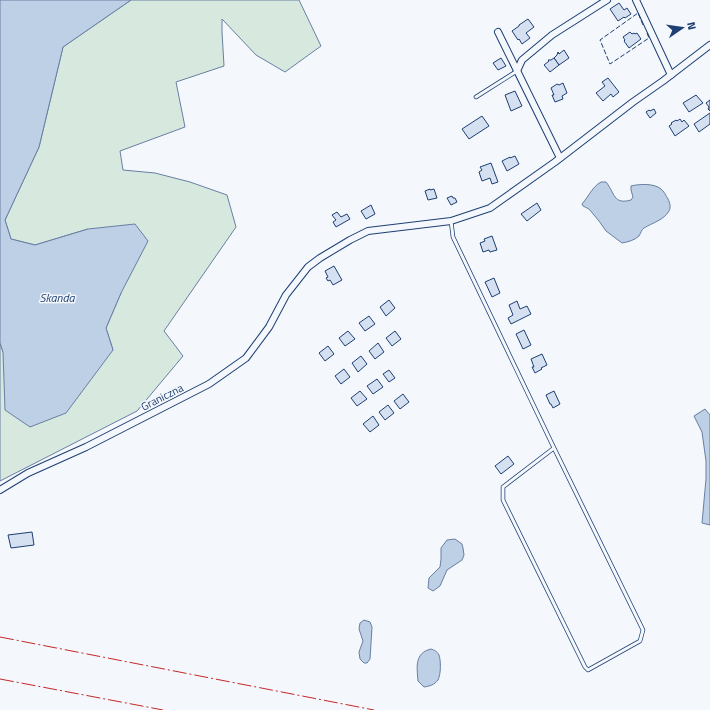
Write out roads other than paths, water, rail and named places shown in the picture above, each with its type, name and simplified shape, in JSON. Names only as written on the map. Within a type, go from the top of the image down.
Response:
[{"type":"street","points":[[517,71],[522,60],[552,35],[607,0]]},
{"type":"street","points":[[636,0],[672,75]]},
{"type":"street","points":[[498,32],[560,158]]},
{"type":"street","name":"Graniczna","points":[[0,490],[28,473],[98,441],[209,384],[246,358],[269,327],[286,295],[308,267],[320,258],[368,231],[451,221],[490,208],[560,158],[710,45]]},
{"type":"lane","points":[[476,97],[517,71]]},
{"type":"lane","points":[[451,221],[453,236],[643,630],[640,641],[588,670],[584,668],[503,500],[503,487],[554,448]]},
{"type":"water","name":"Skanda","points":[[0,0],[131,0],[63,47],[39,147],[5,220],[11,239],[35,245],[88,229],[135,224],[148,241],[121,293],[106,328],[113,350],[66,413],[30,427],[5,410],[3,352],[0,343]]},
{"type":"water","points":[[601,182],[606,182],[615,197],[621,201],[631,200],[633,197],[631,186],[646,184],[658,187],[663,191],[669,200],[669,211],[661,219],[643,229],[639,236],[631,241],[622,243],[606,231],[589,209],[582,204],[593,189]]},
{"type":"water","points":[[705,409],[710,415],[710,525],[702,523],[706,461],[702,432],[694,416]]},
{"type":"water","points":[[455,539],[462,544],[464,555],[462,560],[447,570],[440,586],[433,591],[428,588],[429,578],[440,567],[441,548],[447,540]]},
{"type":"water","points":[[364,620],[370,622],[372,627],[370,659],[367,663],[364,663],[360,659],[359,652],[363,641],[359,629],[360,623]]},
{"type":"water","points":[[431,649],[439,655],[440,674],[435,683],[424,687],[418,681],[417,666],[419,657]]}]
